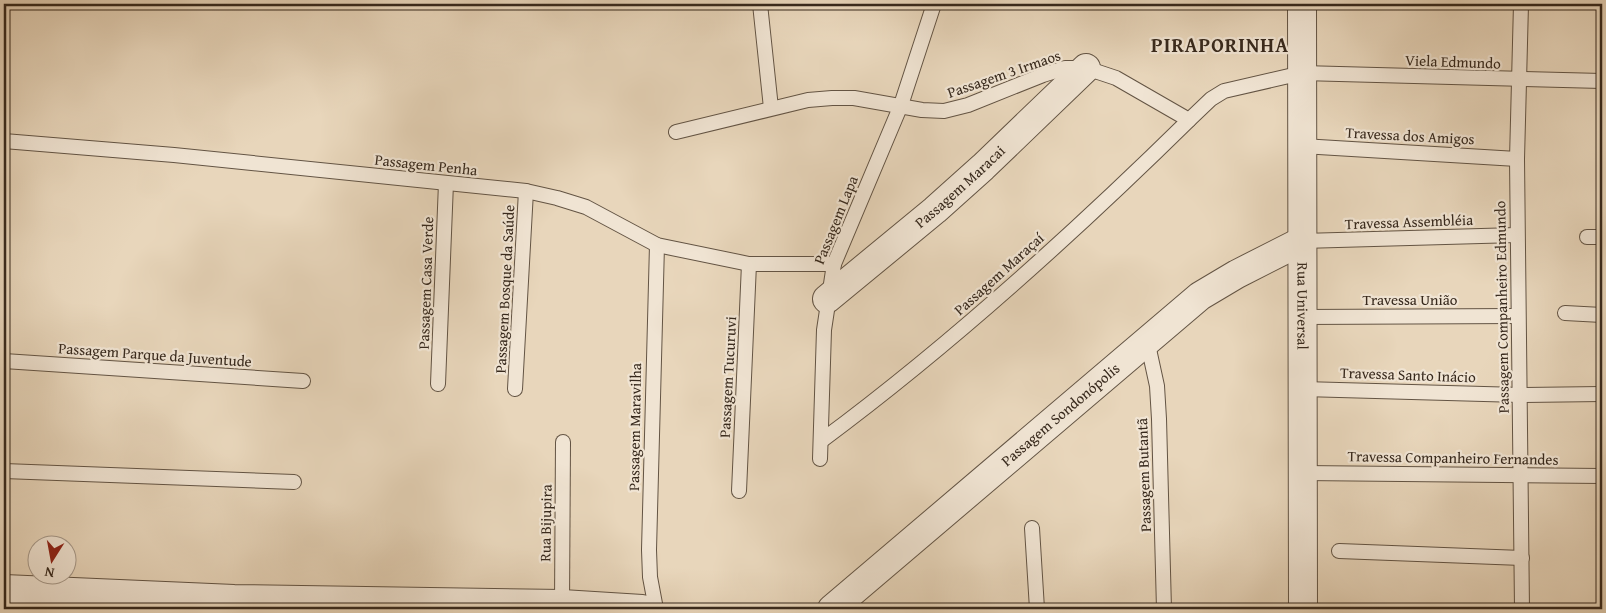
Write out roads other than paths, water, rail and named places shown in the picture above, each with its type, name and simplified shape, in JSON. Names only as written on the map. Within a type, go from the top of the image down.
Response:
[{"type":"street","name":"Rua Universal","points":[[1302,4],[1303,609]]},
{"type":"street","name":"Passagem Maracai","points":[[827,299],[983,167],[1086,68]]},
{"type":"street","name":"Passagem Sondonópolis","points":[[832,609],[1200,296],[1237,274],[1302,241]]},
{"type":"street","points":[[4,589],[234,599],[642,609]]},
{"type":"lane","points":[[760,4],[771,108]]},
{"type":"lane","name":"Passagem Lapa","points":[[820,459],[824,330],[827,299],[834,264],[901,105],[934,4]]},
{"type":"lane","name":"Passagem Companheiro Edmundo","points":[[1521,4],[1517,235],[1522,609]]},
{"type":"lane","name":"Passagem 3 Irmaos","points":[[676,132],[771,108],[832,98],[854,98],[922,110],[944,111],[968,106],[1043,75],[1065,68],[1086,68],[1116,78],[1189,120]]},
{"type":"lane","points":[[1189,120],[1211,99],[1224,91],[1302,73]]},
{"type":"lane","name":"Viela Edmundo","points":[[1302,73],[1602,81]]},
{"type":"lane","name":"Passagem Maraçaí","points":[[821,441],[881,396],[976,318],[1124,183],[1189,120]]},
{"type":"lane","name":"Passagem Penha","points":[[4,141],[183,156],[526,191],[586,207],[657,245],[749,264],[834,264]]},
{"type":"lane","name":"Travessa dos Amigos","points":[[1302,146],[1517,159]]},
{"type":"lane","name":"Passagem Casa Verde","points":[[438,384],[446,183]]},
{"type":"lane","name":"Passagem Bosque da Saúde","points":[[515,389],[526,191]]},
{"type":"lane","name":"Travessa Assembléia","points":[[1302,241],[1517,235]]},
{"type":"lane","points":[[1587,237],[1602,237]]},
{"type":"lane","name":"Passagem Maravilha","points":[[656,609],[650,578],[649,550],[657,245]]},
{"type":"lane","name":"Passagem Tucuruvi","points":[[738,491],[749,264]]},
{"type":"lane","points":[[1565,313],[1602,315]]},
{"type":"lane","name":"Travessa União","points":[[1302,317],[1518,316]]},
{"type":"lane","name":"Passagem Butantã","points":[[1147,340],[1157,386],[1160,419],[1164,609]]},
{"type":"lane","name":"Passagem Parque da Juventude","points":[[4,360],[303,382]]},
{"type":"lane","name":"Travessa Santo Inácio","points":[[1303,389],[1520,395],[1602,394]]},
{"type":"lane","name":"Rua Bijupira","points":[[563,442],[570,606]]},
{"type":"lane","points":[[4,471],[294,482]]},
{"type":"lane","name":"Travessa Companheiro Fernandes","points":[[1303,473],[1602,476]]},
{"type":"lane","points":[[1032,528],[1037,609]]},
{"type":"lane","points":[[1339,551],[1522,558]]},
{"type":"district","name":"PIRAPORINHA","points":[[1220,45]]}]
